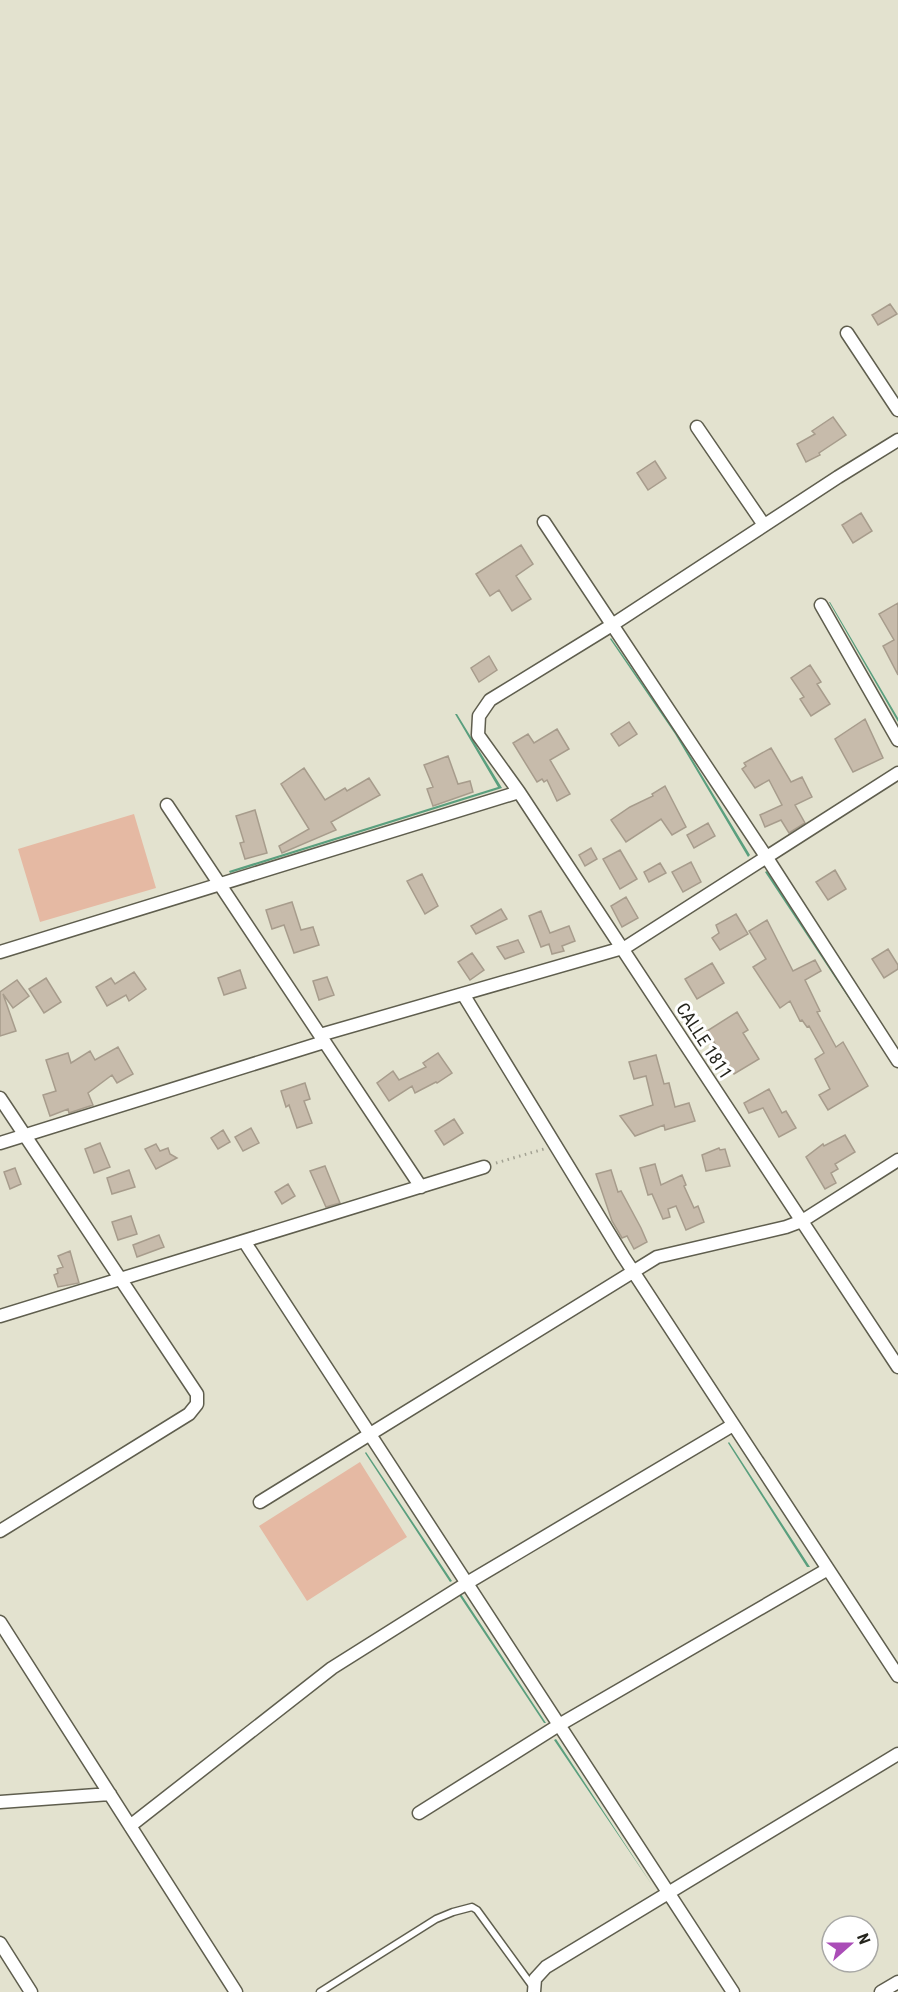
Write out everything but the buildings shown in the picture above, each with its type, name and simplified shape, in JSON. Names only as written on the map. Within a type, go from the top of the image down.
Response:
[{"type":"street","points":[[847,333],[898,410]]},
{"type":"street","points":[[697,427],[764,525]]},
{"type":"street","points":[[612,625],[898,440]]},
{"type":"street","points":[[544,522],[767,858],[898,1061]]},
{"type":"street","points":[[821,605],[898,740]]},
{"type":"street","name":"CALLE 1811","points":[[612,625],[489,700],[479,716],[478,735],[519,792],[898,1367]]},
{"type":"street","points":[[0,1143],[322,1038],[622,948],[898,773]]},
{"type":"street","points":[[0,952],[519,792]]},
{"type":"street","points":[[167,805],[421,1187]]},
{"type":"street","points":[[463,994],[633,1272],[898,1676]]},
{"type":"street","points":[[0,1098],[197,1394],[197,1404],[189,1414],[0,1531]]},
{"type":"street","points":[[260,1502],[657,1257],[786,1227],[802,1221],[898,1160]]},
{"type":"street","points":[[0,1316],[484,1167]]},
{"type":"street","points":[[244,1241],[733,1992]]},
{"type":"street","points":[[130,1826],[332,1668],[467,1583],[734,1425]]},
{"type":"street","points":[[418,1813],[559,1725],[828,1569]]},
{"type":"street","points":[[0,1622],[236,1992]]},
{"type":"street","points":[[534,1990],[535,1979],[546,1967],[898,1754]]},
{"type":"street","points":[[0,1802],[110,1794]]},
{"type":"street","points":[[0,1943],[31,1992]]},
{"type":"street","points":[[881,1992],[898,1982]]},
{"type":"lane","points":[[320,1992],[436,1920],[453,1912],[472,1908],[477,1910],[534,1990]]},
{"type":"path","points":[[484,1167],[555,1146]]},
{"type":"shaded area","points":[[829,602],[898,718],[898,722]]},
{"type":"shaded area","points":[[611,638],[677,734],[750,855],[748,857],[675,734]]},
{"type":"shaded area","points":[[455,714],[502,788],[230,873],[229,871],[498,787]]},
{"type":"shaded area","points":[[134,814],[156,888],[40,922],[18,849]]},
{"type":"shaded area","points":[[767,871],[887,1056],[765,872]]},
{"type":"shaded area","points":[[729,1442],[810,1567],[807,1567]]},
{"type":"shaded area","points":[[366,1452],[452,1581],[450,1582]]},
{"type":"shaded area","points":[[360,1462],[407,1537],[307,1601],[259,1526]]},
{"type":"shaded area","points":[[461,1594],[546,1723],[459,1595]]},
{"type":"shaded area","points":[[556,1739],[652,1885],[554,1740]]}]
